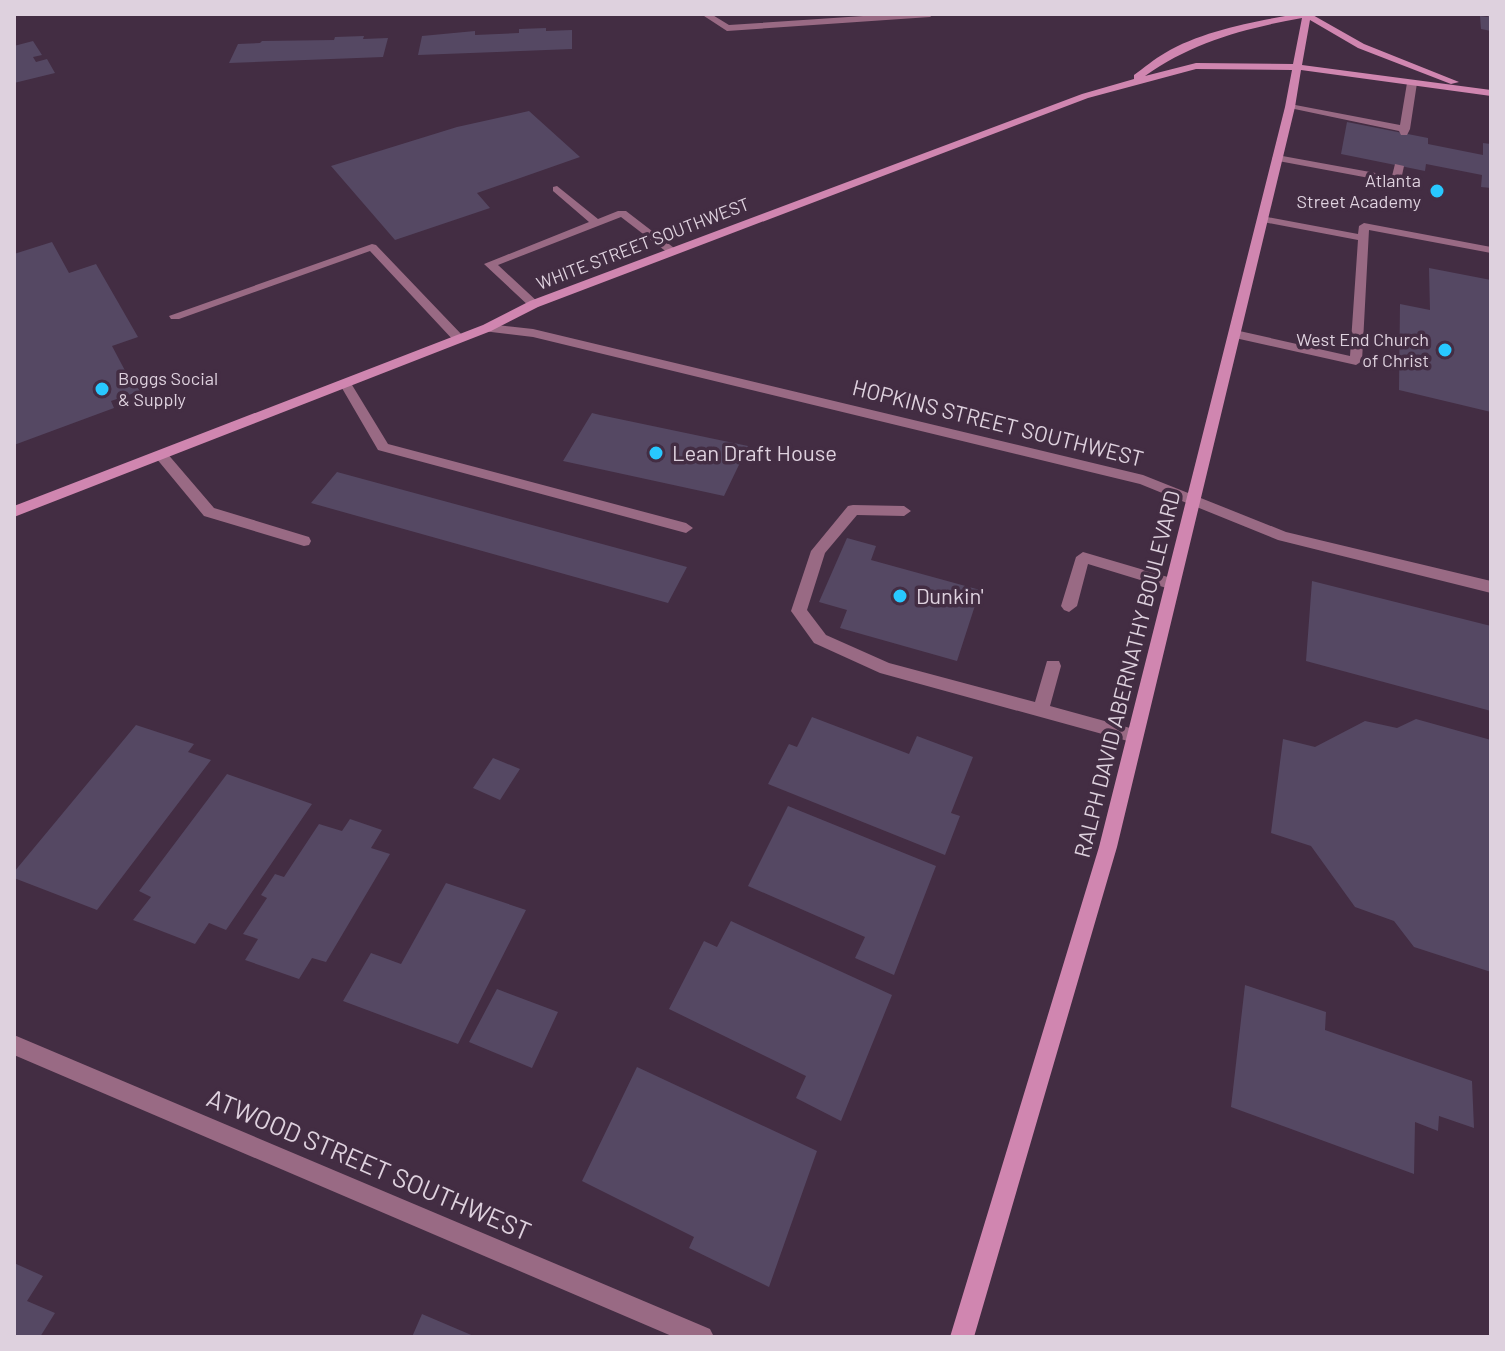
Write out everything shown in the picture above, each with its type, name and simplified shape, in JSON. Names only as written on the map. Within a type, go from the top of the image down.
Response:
[{"type":"main road","name":"RALPH DAVID ABERNATHY BOULEVARD","points":[[962,1337],[1108,847],[1300,67],[1307,14]]},
{"type":"main road","points":[[1125,84],[1169,54],[1197,42],[1264,22],[1307,14],[1361,46],[1487,93]]},
{"type":"main road","name":"WHITE STREET SOUTHWEST","points":[[14,512],[487,328],[534,304],[1085,96],[1125,84],[1196,66],[1300,67],[1487,93]]},
{"type":"street","points":[[705,14],[727,28],[930,14]]},
{"type":"street","points":[[1290,107],[1404,131],[1412,83]]},
{"type":"street","points":[[1277,158],[1396,180],[1399,166]]},
{"type":"street","points":[[557,189],[596,223]]},
{"type":"street","points":[[534,304],[490,264],[622,213],[672,251]]},
{"type":"street","points":[[1262,219],[1363,238]]},
{"type":"street","points":[[1235,334],[1356,361],[1364,226],[1491,250]]},
{"type":"street","points":[[175,316],[372,247],[459,339]]},
{"type":"street","name":"HOPKINS STREET SOUTHWEST","points":[[487,328],[533,333],[1143,480],[1283,536],[1491,587]]},
{"type":"street","points":[[345,383],[383,447],[686,528]]},
{"type":"street","points":[[161,455],[209,512],[304,541]]},
{"type":"street","points":[[904,511],[853,510],[818,551],[799,611],[820,639],[886,668],[1135,736]]},
{"type":"street","points":[[1069,606],[1083,557],[1173,584]]},
{"type":"street","points":[[1041,710],[1053,666]]},
{"type":"street","name":"ATWOOD STREET SOUTHWEST","points":[[14,1045],[702,1337]]},
{"type":"building","points":[[1487,14],[1491,14],[1491,31],[1481,29],[1480,16],[1488,17]]},
{"type":"building","points":[[546,28],[546,31],[572,30],[572,49],[418,55],[422,36],[475,31],[475,35],[519,33],[519,29]]},
{"type":"building","points":[[364,36],[363,39],[388,38],[383,57],[229,63],[238,44]]},
{"type":"building","points":[[33,41],[42,55],[33,57],[36,62],[47,59],[55,73],[14,83],[14,46]]},
{"type":"building","points":[[529,111],[580,157],[477,193],[490,208],[395,240],[331,166],[457,127]]},
{"type":"building","points":[[1347,122],[1428,138],[1428,144],[1483,155],[1483,143],[1491,144],[1491,188],[1481,187],[1482,175],[1426,164],[1425,171],[1341,154]]},
{"type":"building","points":[[52,242],[69,273],[96,264],[138,337],[112,346],[130,380],[141,376],[146,383],[137,387],[140,391],[111,401],[114,408],[14,445],[14,254]]},
{"type":"building","name":"West End Church of Christ","points":[[1429,268],[1491,280],[1491,412],[1399,390],[1400,304],[1430,310]]},
{"type":"building","name":"Lean Draft House","points":[[592,413],[748,446],[724,496],[563,461]]},
{"type":"building","points":[[337,472],[687,567],[668,603],[311,503]]},
{"type":"building","name":"Dunkin'","points":[[847,538],[876,546],[871,560],[980,590],[957,661],[840,628],[847,610],[819,602]]},
{"type":"building","points":[[1312,581],[1491,626],[1491,711],[1306,661]]},
{"type":"building","points":[[812,717],[909,754],[917,736],[973,757],[951,813],[960,816],[945,855],[768,784],[789,744],[797,747]]},
{"type":"building","points":[[1416,719],[1491,740],[1491,972],[1414,947],[1394,921],[1355,907],[1311,846],[1271,833],[1283,739],[1315,747],[1365,721],[1397,728]]},
{"type":"building","points":[[136,725],[194,744],[188,752],[211,760],[97,910],[14,878],[14,872]]},
{"type":"building","points":[[493,758],[520,769],[500,800],[473,788]]},
{"type":"building","points":[[227,774],[312,804],[226,930],[209,923],[195,944],[133,920],[151,897],[139,891]]},
{"type":"building","points":[[788,806],[936,866],[894,975],[855,958],[865,937],[748,886]]},
{"type":"building","points":[[350,819],[382,830],[371,848],[390,854],[326,962],[312,958],[299,979],[245,960],[258,939],[243,934],[267,898],[261,895],[275,874],[284,877],[319,824],[342,831]]},
{"type":"building","points":[[446,883],[526,910],[458,1044],[343,1001],[371,953],[401,964]]},
{"type":"building","points":[[731,921],[892,995],[841,1121],[796,1098],[806,1076],[669,1009],[704,941],[717,947]]},
{"type":"building","points":[[1245,985],[1326,1012],[1325,1030],[1472,1081],[1474,1128],[1439,1116],[1438,1131],[1415,1122],[1414,1174],[1231,1107]]},
{"type":"building","points":[[497,989],[558,1012],[532,1068],[469,1042]]},
{"type":"building","points":[[637,1067],[817,1151],[769,1287],[689,1248],[694,1237],[582,1181]]},
{"type":"building","points":[[14,1263],[43,1276],[27,1301],[55,1313],[40,1337],[14,1337]]},
{"type":"building","points":[[422,1314],[476,1337],[412,1337]]},
{"type":"place","name":"Atlanta Street Academy","points":[[1437,191]]},
{"type":"place","name":"West End Church of Christ","points":[[1445,350]]},
{"type":"place","name":"Boggs Social & Supply","points":[[102,389]]},
{"type":"place","name":"Lean Draft House","points":[[656,453]]},
{"type":"place","name":"Dunkin'","points":[[900,596]]}]
